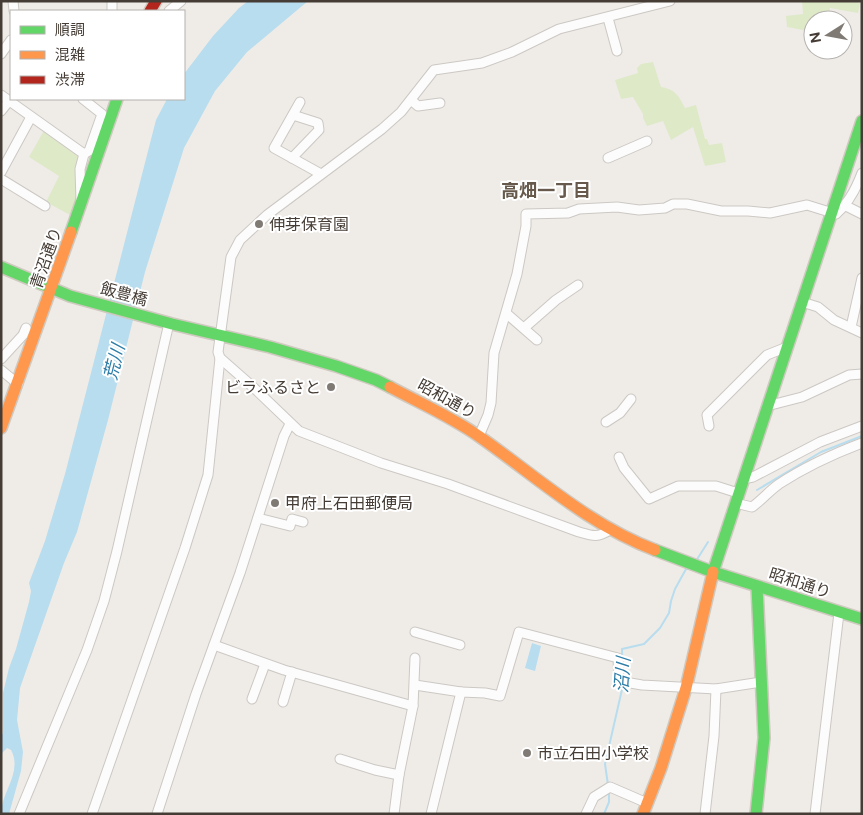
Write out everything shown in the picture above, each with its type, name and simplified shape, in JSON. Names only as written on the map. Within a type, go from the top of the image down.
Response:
[{"type":"street","points":[[170,10],[181,1]]},
{"type":"street","points":[[92,814],[185,548],[208,475],[220,358],[218,352],[222,336],[231,257],[240,240],[267,215],[382,129],[411,100],[434,70],[482,63],[512,52],[559,30],[670,1]]},
{"type":"street","points":[[608,18],[617,51]]},
{"type":"street","points":[[1,54],[10,41]]},
{"type":"street","points":[[1,111],[5,98],[84,154]]},
{"type":"street","points":[[82,204],[80,169],[84,154],[90,151],[102,114],[84,100]]},
{"type":"street","name":"青沼通り","points":[[1,428],[82,204],[117,100]]},
{"type":"street","points":[[411,100],[418,106],[440,103]]},
{"type":"street","points":[[300,102],[274,148],[321,174]]},
{"type":"street","points":[[292,158],[319,130],[318,123],[293,115]]},
{"type":"street","points":[[1,172],[31,117]]},
{"type":"street","points":[[586,814],[594,797],[610,787],[645,809],[664,759],[686,688],[712,572],[862,122]]},
{"type":"street","points":[[608,158],[646,141]]},
{"type":"street","points":[[479,436],[491,403],[494,353],[517,274],[526,226],[526,214],[568,213],[579,209],[618,208],[639,210],[665,208],[673,204],[687,204],[721,211],[770,213],[807,205],[836,214],[846,206],[862,173]]},
{"type":"street","points":[[1,179],[45,206]]},
{"type":"street","points":[[846,206],[862,214]]},
{"type":"street","points":[[1,267],[52,288]]},
{"type":"street","points":[[851,327],[862,278]]},
{"type":"street","points":[[524,328],[578,284]]},
{"type":"street","name":"飯豊橋","points":[[52,288],[70,296],[169,323]]},
{"type":"street","points":[[802,302],[818,307],[834,320],[862,333]]},
{"type":"street","points":[[506,314],[537,340]]},
{"type":"street","points":[[19,814],[87,650],[104,601],[169,323]]},
{"type":"street","name":"昭和通り","points":[[169,323],[270,347],[376,380],[449,417],[479,436],[580,511],[610,530],[682,562],[862,619]]},
{"type":"street","points":[[1,359],[23,336],[26,328]]},
{"type":"street","points":[[709,426],[708,415],[734,387],[767,355],[787,347]]},
{"type":"street","points":[[220,358],[299,431],[579,532],[594,536],[601,535],[610,530]]},
{"type":"street","points":[[1,370],[18,384]]},
{"type":"street","points":[[767,406],[802,397],[849,374],[862,374]]},
{"type":"street","points":[[606,422],[620,413],[631,399]]},
{"type":"street","points":[[157,814],[196,694],[258,518],[284,436],[290,424]]},
{"type":"street","points":[[743,479],[753,476],[820,442],[862,426]]},
{"type":"street","points":[[619,457],[624,468],[649,499],[678,486],[716,486],[752,507],[779,484],[836,454],[862,443]]},
{"type":"street","points":[[258,518],[290,526],[292,519],[304,522]]},
{"type":"street","points":[[756,814],[764,738],[757,587]]},
{"type":"street","points":[[815,814],[839,613]]},
{"type":"street","points":[[415,632],[460,645]]},
{"type":"street","points":[[415,685],[500,696],[519,632],[618,658],[619,681],[642,685],[716,689],[761,682]]},
{"type":"street","points":[[214,646],[265,664],[413,706]]},
{"type":"street","points":[[394,814],[399,775],[413,706],[415,658]]},
{"type":"street","points":[[252,699],[265,664]]},
{"type":"street","points":[[283,702],[292,672]]},
{"type":"street","points":[[705,814],[714,736],[716,689]]},
{"type":"street","points":[[431,814],[461,692]]},
{"type":"street","points":[[340,759],[399,775]]},
{"type":"green space","points":[[802,1],[854,1],[860,3],[858,13],[853,12],[853,10],[830,8],[830,10],[803,10],[803,14]]},
{"type":"green space","points":[[803,14],[803,30],[787,27],[786,16]]},
{"type":"green space","points":[[653,62],[661,87],[670,89],[676,94],[685,108],[696,105],[705,139],[707,139],[709,145],[722,143],[726,162],[705,166],[693,127],[671,140],[663,121],[647,126],[643,114],[633,97],[621,99],[615,80],[638,73],[637,68],[641,64]]},
{"type":"green space","points":[[46,127],[84,154],[79,198],[72,216],[46,202],[59,176],[29,157]]},
{"type":"water","name":"荒川","points":[[248,1],[308,1],[247,52],[215,91],[184,148],[145,272],[108,420],[77,532],[64,563],[20,688],[17,720],[23,752],[21,771],[9,814],[1,814],[14,766],[11,750],[7,748],[1,754],[3,693],[29,602],[31,591],[29,583],[45,541],[65,474],[156,120],[166,100],[185,100],[185,73],[213,36]]},
{"type":"water","points":[[532,643],[541,646],[535,671],[525,668]]},
{"type":"waterway","name":"沼川","points":[[757,490],[821,452],[862,436]]},
{"type":"waterway","name":"沼川","points":[[696,561],[708,542]]},
{"type":"waterway","name":"沼川","points":[[623,678],[622,649],[644,644],[660,628],[669,613],[675,589],[686,569],[690,568]]},
{"type":"waterway","name":"沼川","points":[[608,785],[605,764],[623,685]]},
{"type":"waterway","name":"沼川","points":[[604,814],[609,802],[609,793]]},
{"type":"traffic: fast","points":[[71,232],[117,100]]},
{"type":"traffic: fast","points":[[713,572],[862,121]]},
{"type":"traffic: fast","points":[[1,267],[70,296],[172,324],[270,347],[336,366],[390,387]]},
{"type":"traffic: fast","points":[[655,550],[713,572],[862,619]]},
{"type":"traffic: fast","points":[[756,814],[764,738],[757,587]]},
{"type":"traffic: slow","points":[[1,428],[71,232]]},
{"type":"traffic: slow","points":[[390,387],[469,430],[586,514],[631,540],[655,550]]},
{"type":"traffic: slow","points":[[643,814],[661,768],[686,688],[713,572]]},
{"type":"traffic: jam","points":[[151,10],[156,1]]},
{"type":"place","name":"伸芽保育園","points":[[259,224]]},
{"type":"place","name":"ビラふるさと","points":[[331,387]]},
{"type":"place","name":"甲府上石田郵便局","points":[[275,503]]},
{"type":"place","name":"市立石田小学校","points":[[527,753]]},
{"type":"district","name":"高畑一丁目","points":[[546,190]]}]
